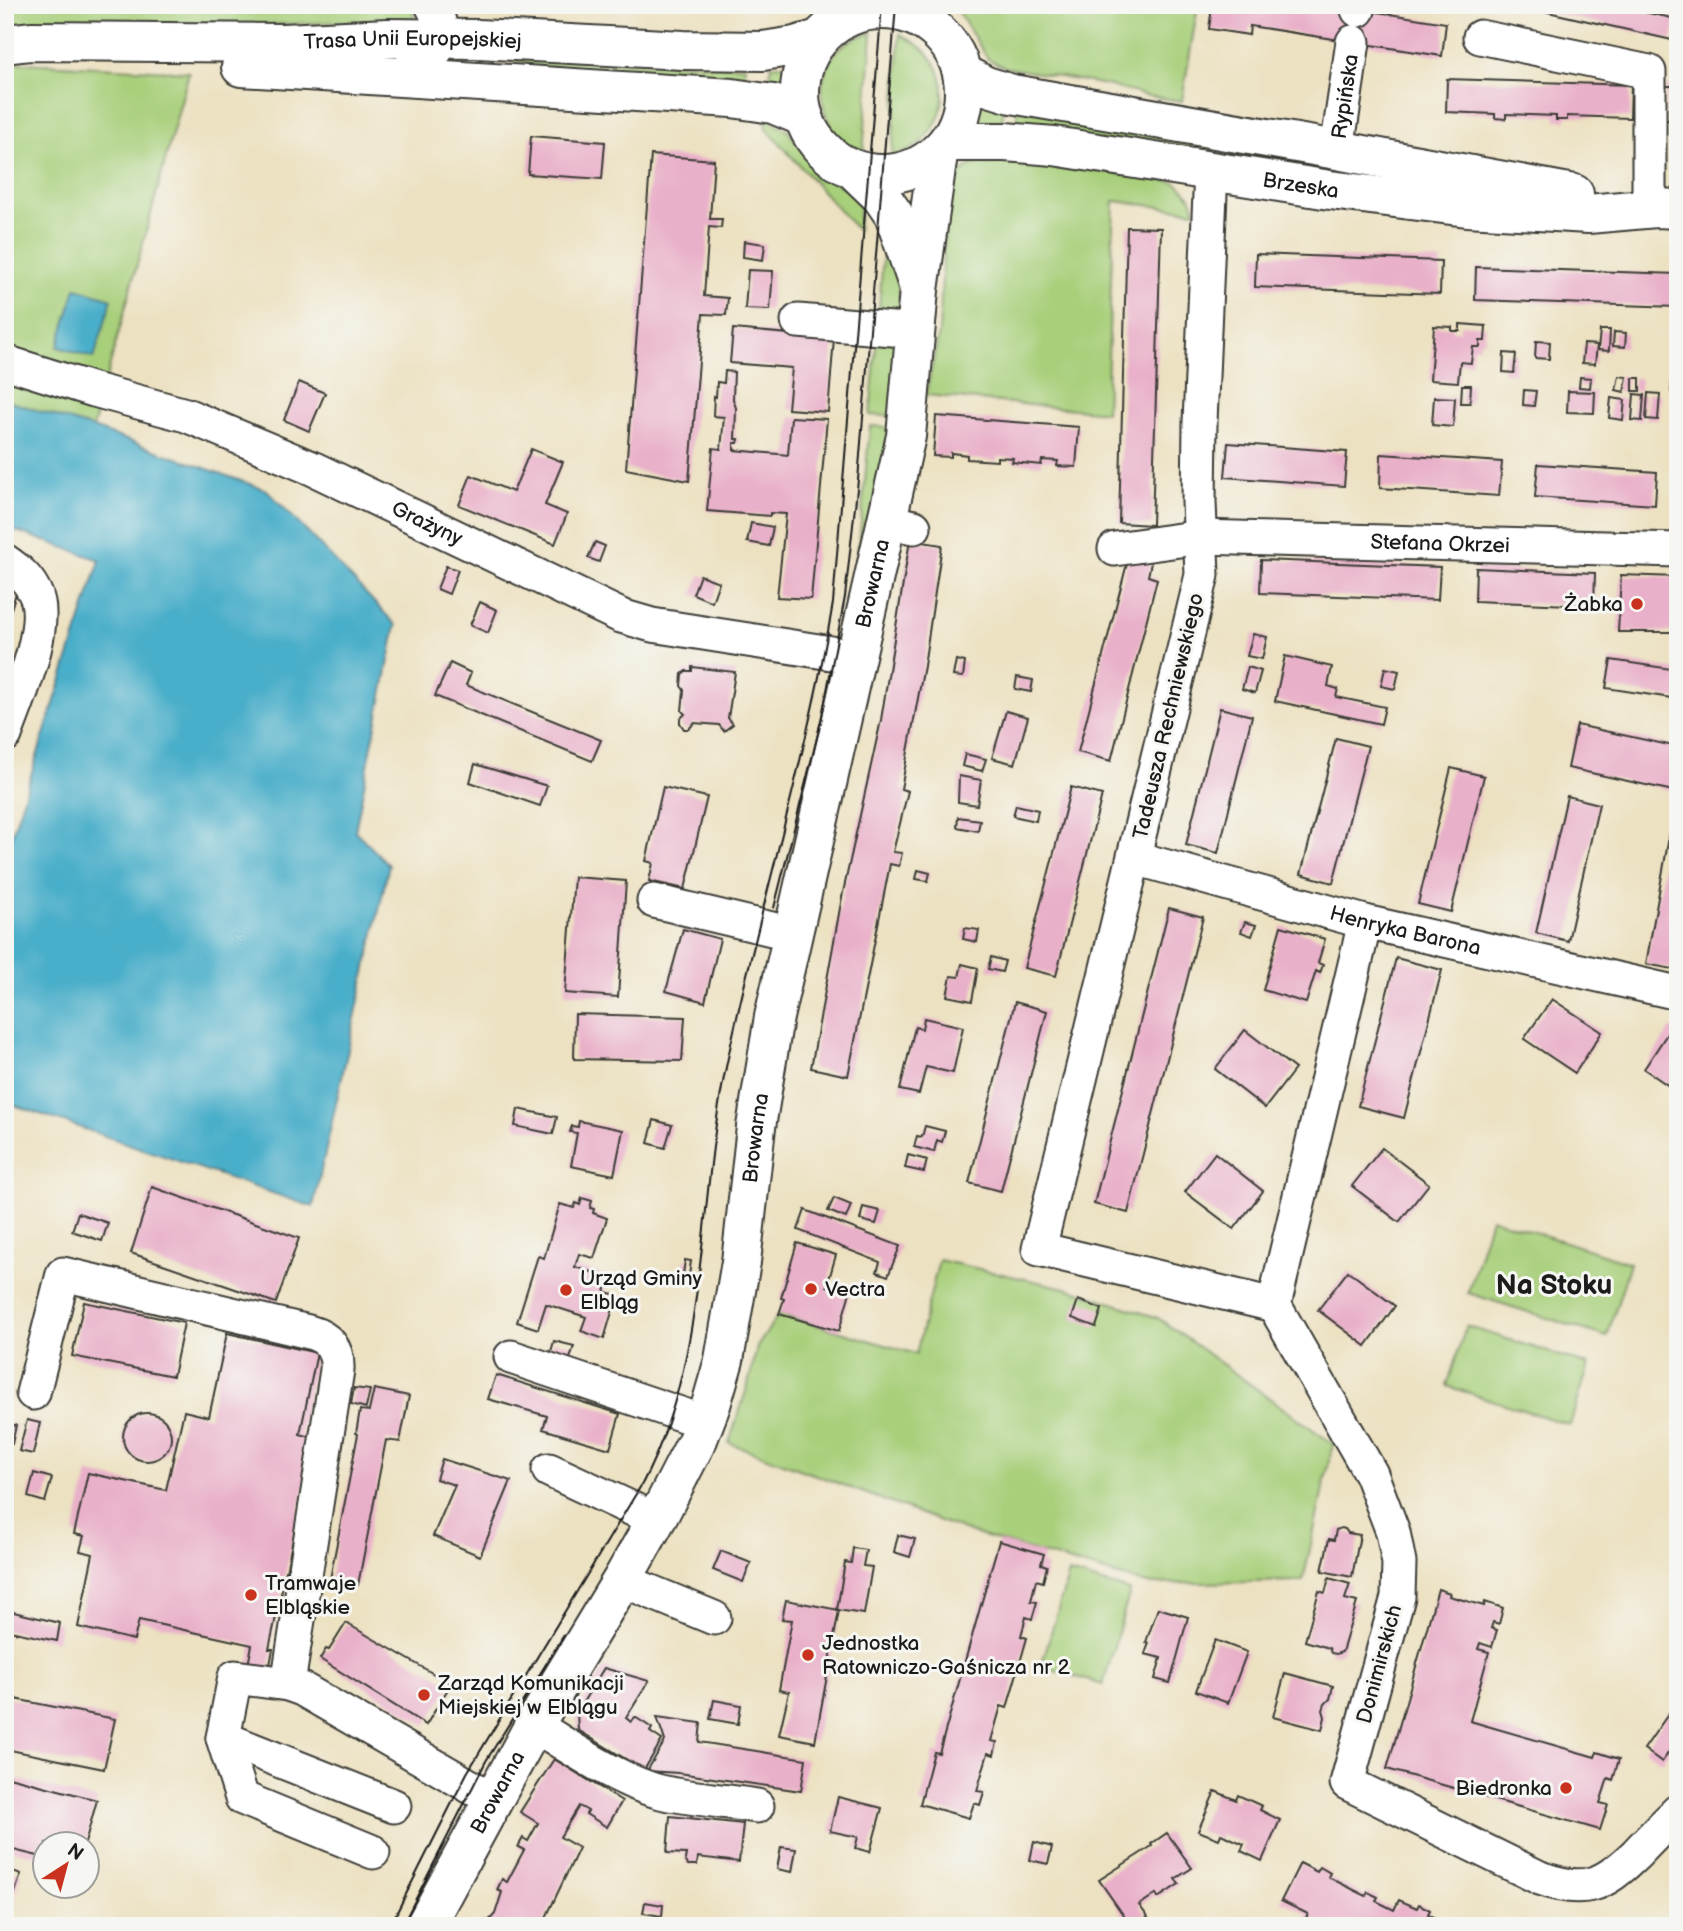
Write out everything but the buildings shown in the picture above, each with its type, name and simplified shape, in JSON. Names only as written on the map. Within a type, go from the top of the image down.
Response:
[{"type":"main road","points":[[872,11],[927,16],[948,44],[963,74],[963,106],[944,148],[918,164],[883,172],[854,170],[839,162],[820,146],[804,117],[801,83],[805,66],[837,21],[872,11]]},
{"type":"main road","name":"Trasa Unii Europejskiej","points":[[5,44],[82,41],[283,43],[388,38],[436,22],[521,40],[683,50],[763,51],[794,46],[837,21]]},
{"type":"main road","name":"Trasa Unii Europejskiej","points":[[5,53],[400,75],[732,98],[773,104],[804,117]]},
{"type":"main road","name":"Brzeska","points":[[963,74],[986,86],[1012,94],[1667,208]]},
{"type":"main road","name":"Brzeska","points":[[944,148],[1005,142],[1054,146],[1467,207],[1588,214],[1667,208]]},
{"type":"main road","name":"Browarna","points":[[425,1926],[492,1799],[622,1580],[684,1468],[704,1422],[724,1360],[741,1262],[764,1074],[774,1017],[857,657],[901,524],[919,290],[944,148]]},
{"type":"main road","name":"Browarna","points":[[854,170],[881,196],[894,215],[919,290]]},
{"type":"street","points":[[400,75],[434,55],[439,49],[436,22]]},
{"type":"street","points":[[1480,37],[1649,72],[1649,190],[1667,208]]},
{"type":"street","name":"Rypińska","points":[[1338,150],[1353,42]]},
{"type":"street","name":"Tadeusza Rechniewskiego","points":[[1211,171],[1200,422],[1202,575],[1039,1249],[1274,1305]]},
{"type":"street","points":[[799,321],[916,331]]},
{"type":"street","name":"Grażyny","points":[[5,362],[186,415],[314,468],[621,616],[652,625],[857,657]]},
{"type":"street","name":"Stefana Okrzei","points":[[1115,549],[1201,537],[1678,550]]},
{"type":"street","points":[[5,561],[22,573],[36,595],[40,621],[36,644],[5,736]]},
{"type":"street","name":"Henryka Barona","points":[[1135,858],[1365,922],[1678,993]]},
{"type":"street","points":[[654,901],[793,934]]},
{"type":"street","points":[[1274,1305],[1365,922]]},
{"type":"street","points":[[33,1393],[63,1274],[309,1332],[328,1340],[335,1348],[337,1370],[288,1684]]},
{"type":"street","name":"Donimirskich","points":[[1274,1305],[1371,1474],[1393,1532],[1399,1563],[1398,1597],[1347,1783],[1540,1878],[1575,1887],[1607,1880],[1678,1811]]},
{"type":"street","points":[[511,1357],[704,1422]]},
{"type":"street","points":[[549,1471],[656,1520]]},
{"type":"street","points":[[622,1580],[714,1618]]},
{"type":"street","points":[[373,1852],[242,1798],[223,1738],[235,1676],[288,1684],[302,1689],[492,1799]]},
{"type":"street","points":[[534,1725],[645,1787],[664,1793],[757,1805]]},
{"type":"street","points":[[223,1738],[394,1806]]},
{"type":"green space","points":[[5,5],[413,5],[414,19],[5,35]]},
{"type":"green space","points":[[954,5],[1198,5],[1182,101],[1004,67],[988,59]]},
{"type":"green space","points":[[872,33],[863,154],[845,143],[832,127],[824,109],[822,89],[826,70],[835,53],[851,40]]},
{"type":"green space","points":[[900,34],[931,57],[941,77],[943,92],[942,106],[930,133],[907,151],[892,156]]},
{"type":"green space","points":[[488,57],[745,66],[743,85],[544,67]]},
{"type":"green space","points":[[5,62],[189,72],[93,428],[5,400]]},
{"type":"green space","points":[[771,65],[791,65],[786,88],[768,88]]},
{"type":"green space","points":[[981,103],[1004,106],[1001,128],[976,125]]},
{"type":"green space","points":[[1018,108],[1297,158],[1298,165],[1295,170],[1015,129]]},
{"type":"green space","points":[[765,117],[787,130],[821,173],[860,194],[858,231],[766,128]]},
{"type":"green space","points":[[998,156],[1175,182],[1192,202],[1195,211],[1114,201],[1106,412],[926,395],[939,333],[946,210],[952,188],[968,167]]},
{"type":"green space","points":[[883,255],[891,255],[898,267],[900,318],[878,323]]},
{"type":"green space","points":[[877,337],[900,345],[894,410],[887,416],[870,415]]},
{"type":"green space","points":[[870,426],[885,427],[890,433],[848,626],[860,534]]},
{"type":"green space","points":[[1491,1218],[1630,1263],[1607,1337],[1468,1293]]},
{"type":"green space","points":[[939,1260],[1070,1289],[1158,1318],[1333,1444],[1303,1581],[1147,1584],[975,1534],[729,1443],[757,1347],[779,1314],[916,1354]]},
{"type":"green space","points":[[1466,1326],[1589,1365],[1570,1425],[1447,1386]]},
{"type":"green space","points":[[1069,1573],[1130,1591],[1103,1685],[1041,1666]]},
{"type":"water","points":[[76,288],[112,299],[94,358],[58,347]]},
{"type":"water","points":[[5,400],[93,428],[267,490],[396,625],[355,831],[389,865],[313,1207],[5,1102],[5,856],[100,560],[5,527]]},
{"type":"tram line","points":[[390,1926],[467,1773],[642,1484],[663,1436],[679,1387],[698,1285],[715,1128],[724,1077],[809,722],[833,603],[882,5]]},
{"type":"tram line","points":[[774,908],[821,722],[845,597],[858,480],[896,5]]},
{"type":"tram line","points":[[402,1926],[486,1761],[564,1635]]},
{"type":"place","name":"Żabka","points":[[1637,604]]},
{"type":"place","name":"Vectra","points":[[811,1289]]},
{"type":"place","name":"Urząd Gminy Elbląg","points":[[566,1290]]},
{"type":"place","name":"Tramwaje Elbląskie","points":[[251,1595]]},
{"type":"place","name":"Jednostka Ratowniczo-Gaśnicza nr 2","points":[[808,1655]]},
{"type":"place","name":"Zarząd Komunikacji Miejskiej w Elblągu","points":[[424,1695]]},
{"type":"place","name":"Biedronka","points":[[1566,1788]]},
{"type":"district","name":"Na Stoku","points":[[1554,1284]]}]
